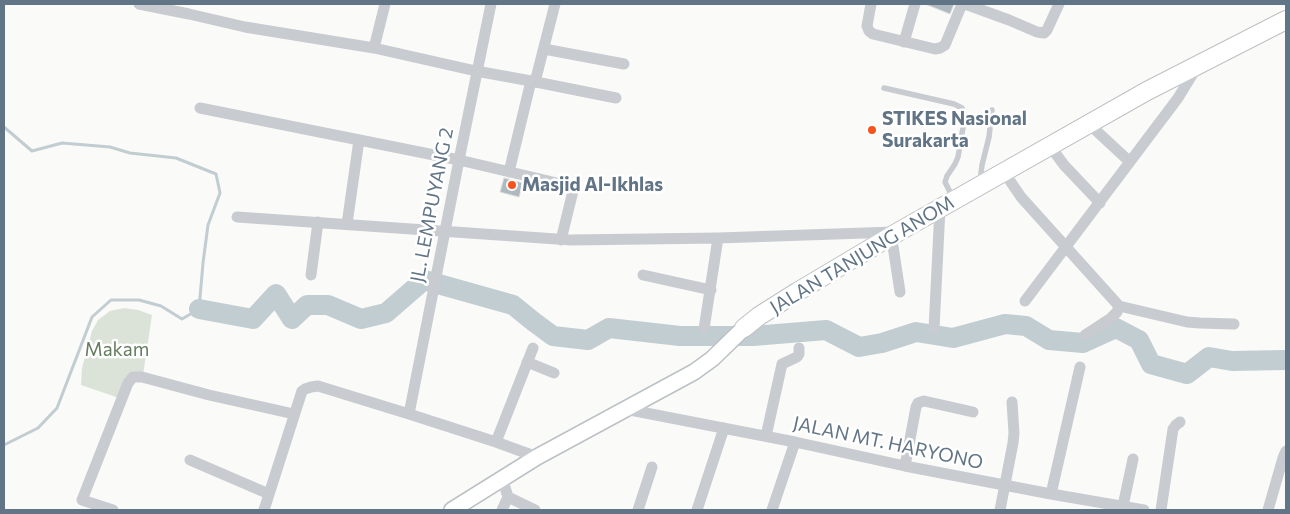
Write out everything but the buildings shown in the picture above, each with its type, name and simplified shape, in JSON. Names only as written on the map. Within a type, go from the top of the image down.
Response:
[{"type":"main road","name":"JALAN TANJUNG ANOM","points":[[452,510],[537,457],[694,372],[712,359],[759,316],[894,234],[1147,91],[1286,20]]},
{"type":"street","points":[[139,4],[240,26],[374,48],[476,71],[616,98]]},
{"type":"street","points":[[374,48],[384,4]]},
{"type":"street","name":"JL. LEMPUYANG 2","points":[[410,414],[476,71],[491,4]]},
{"type":"street","points":[[509,172],[555,4]]},
{"type":"street","points":[[871,4],[867,21],[869,31],[873,34],[935,49],[945,45],[963,4],[1044,33],[1059,4]]},
{"type":"street","points":[[904,42],[915,4]]},
{"type":"street","points":[[544,48],[624,64]]},
{"type":"street","points":[[1025,301],[1178,98],[1198,65]]},
{"type":"street","points":[[200,108],[459,160],[574,187],[561,240]]},
{"type":"street","points":[[1089,124],[1130,162]]},
{"type":"street","points":[[347,224],[359,140]]},
{"type":"street","points":[[1050,146],[1064,165],[1100,203]]},
{"type":"street","points":[[1004,172],[1021,197],[1119,306],[1186,322],[1234,324]]},
{"type":"street","points":[[934,329],[947,204]]},
{"type":"street","points":[[237,217],[561,240],[894,234],[893,246],[900,292]]},
{"type":"street","points":[[311,275],[318,222]]},
{"type":"street","points":[[704,329],[718,238]]},
{"type":"street","points":[[643,275],[711,290]]},
{"type":"street","points":[[1085,335],[1111,318],[1117,312],[1119,306]]},
{"type":"street","points":[[496,442],[532,348]]},
{"type":"street","points":[[766,436],[782,364],[797,358],[799,348]]},
{"type":"street","points":[[527,362],[554,373]]},
{"type":"street","points":[[1051,494],[1080,367]]},
{"type":"street","points":[[113,510],[82,500],[128,383],[133,377],[142,376],[209,395],[294,414]]},
{"type":"street","points":[[264,510],[302,391],[318,386],[410,414],[537,457]]},
{"type":"street","points":[[905,466],[916,407],[920,401],[973,412]]},
{"type":"street","points":[[1000,510],[1013,443],[1012,402]]},
{"type":"street","name":"JALAN MT. HARYONO","points":[[625,409],[1051,494],[1081,505],[1123,506],[1144,510]]},
{"type":"street","points":[[1161,510],[1173,429],[1180,422]]},
{"type":"street","points":[[697,510],[724,428]]},
{"type":"street","points":[[772,510],[795,442]]},
{"type":"street","points":[[1268,510],[1286,451]]},
{"type":"street","points":[[1123,506],[1133,459]]},
{"type":"street","points":[[190,460],[269,494]]},
{"type":"street","points":[[638,510],[652,467]]},
{"type":"street","points":[[502,478],[508,497],[502,510]]},
{"type":"street","points":[[508,497],[534,510]]},
{"type":"lane","points":[[884,88],[954,104],[962,108],[965,116],[958,157],[947,176],[946,182],[947,204]]},
{"type":"lane","points":[[979,186],[989,137],[992,110]]},
{"type":"green space","name":"Makam","points":[[124,308],[152,315],[143,375],[119,398],[81,385],[82,368],[92,331],[98,320],[110,311]]},
{"type":"waterway","points":[[4,127],[32,151],[62,143],[110,147],[130,153],[176,158],[216,174],[220,193],[208,225],[199,309],[182,319],[161,306],[139,300],[111,300],[92,317],[57,408],[38,428],[4,445]]},
{"type":"waterway","points":[[199,309],[253,319],[276,294],[292,319],[307,305],[328,305],[361,319],[386,313],[424,280],[513,305],[553,336],[588,340],[609,328],[680,336],[753,336],[826,330],[859,347],[882,343],[916,332],[953,338],[1005,324],[1026,326],[1049,340],[1083,343],[1116,328],[1139,340],[1151,364],[1187,374],[1209,357],[1232,361],[1286,360]]},
{"type":"place","name":"STIKES Nasional Surakarta","points":[[872,130]]},
{"type":"place","name":"Masjid Al-Ikhlas","points":[[512,185]]}]
